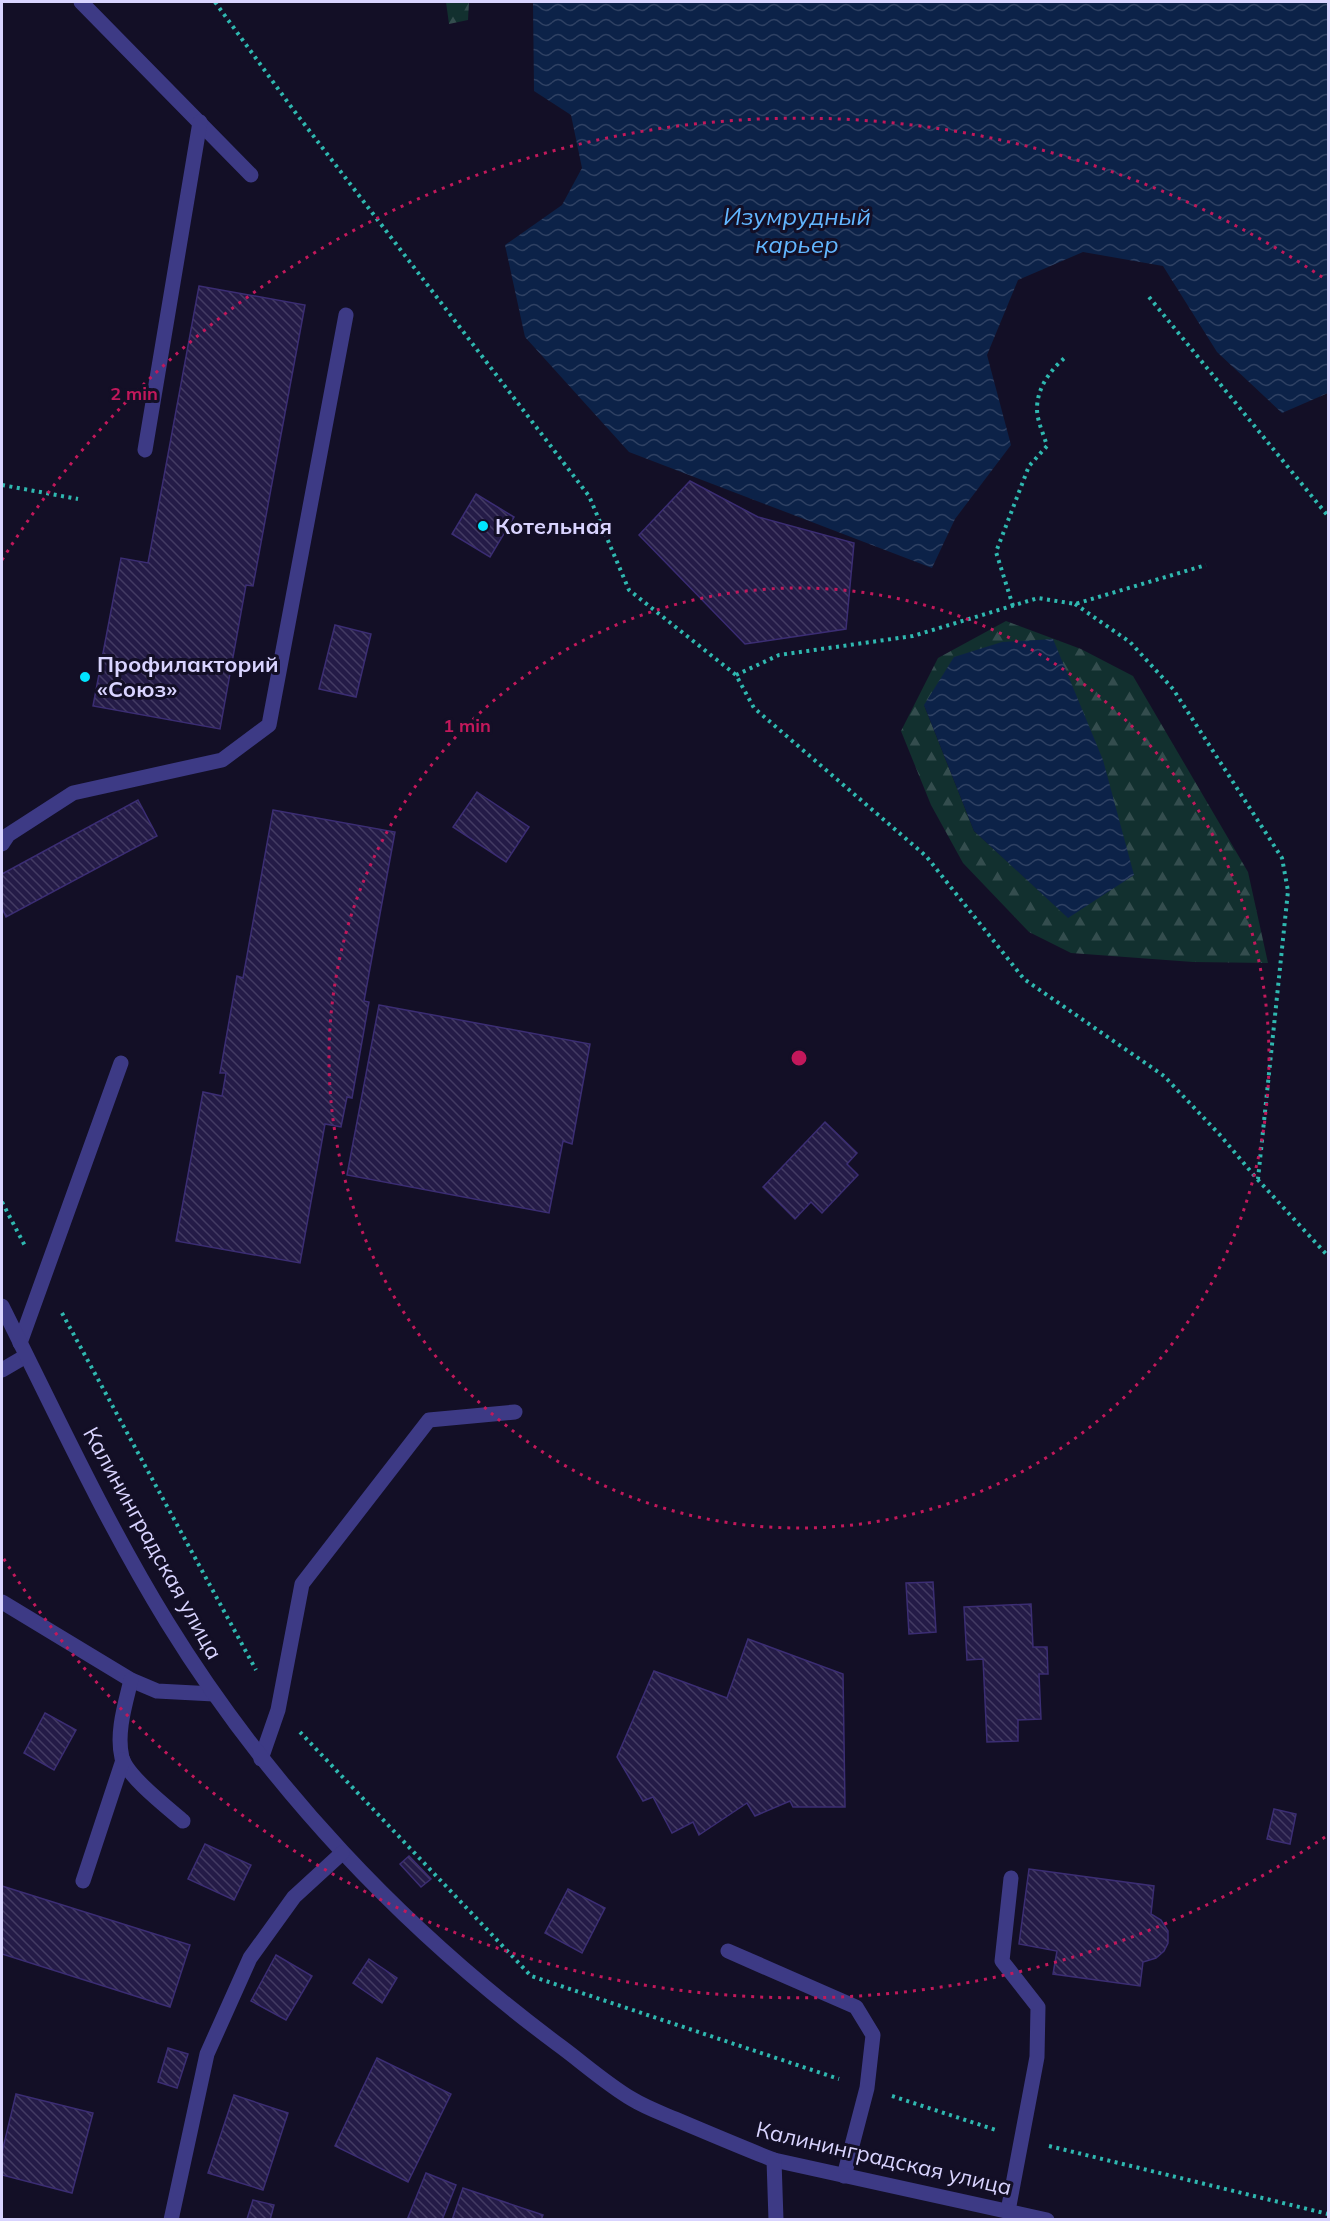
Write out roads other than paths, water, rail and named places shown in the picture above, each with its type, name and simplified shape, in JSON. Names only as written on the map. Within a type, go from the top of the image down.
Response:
[{"type":"street","points":[[81,2],[251,175]]},
{"type":"street","points":[[145,450],[200,122]]},
{"type":"street","points":[[2,844],[8,835],[73,793],[222,760],[269,724],[346,315]]},
{"type":"street","points":[[2,1370],[23,1349],[43,1279],[121,1064]]},
{"type":"street","name":"Калининградская улица","points":[[2,1306],[119,1538],[166,1622],[214,1694],[261,1759],[342,1853],[419,1929],[496,1998],[633,2100],[736,2145],[774,2160],[1047,2220]]},
{"type":"street","points":[[261,1759],[278,1710],[302,1584],[429,1420],[515,1412]]},
{"type":"street","points":[[2,1602],[131,1680],[157,1691],[214,1694]]},
{"type":"street","points":[[84,1881],[123,1760],[120,1727],[131,1680]]},
{"type":"street","points":[[123,1760],[141,1785],[183,1821]]},
{"type":"street","points":[[171,2220],[207,2054],[250,1958],[294,1897],[342,1853]]},
{"type":"street","points":[[1008,2211],[1037,2057],[1038,2007],[1002,1961],[1011,1878]]},
{"type":"street","points":[[728,1951],[856,2007],[873,2035],[867,2088],[844,2176]]},
{"type":"street","points":[[774,2160],[776,2220]]},
{"type":"water","name":"Изумрудный карьер","points":[[533,2],[1328,2],[1328,393],[1282,413],[1217,352],[1163,266],[1083,252],[1018,280],[987,355],[1011,445],[955,519],[932,568],[629,452],[525,337],[505,245],[562,205],[582,168],[571,115],[534,91]]},
{"type":"water","points":[[1053,639],[1103,760],[1134,875],[1068,918],[974,831],[924,705],[954,657],[1002,642]]},
{"type":"place","name":"Котельная","points":[[483,526]]},
{"type":"place","name":"Профилакторий «Союз»","points":[[85,677]]}]
